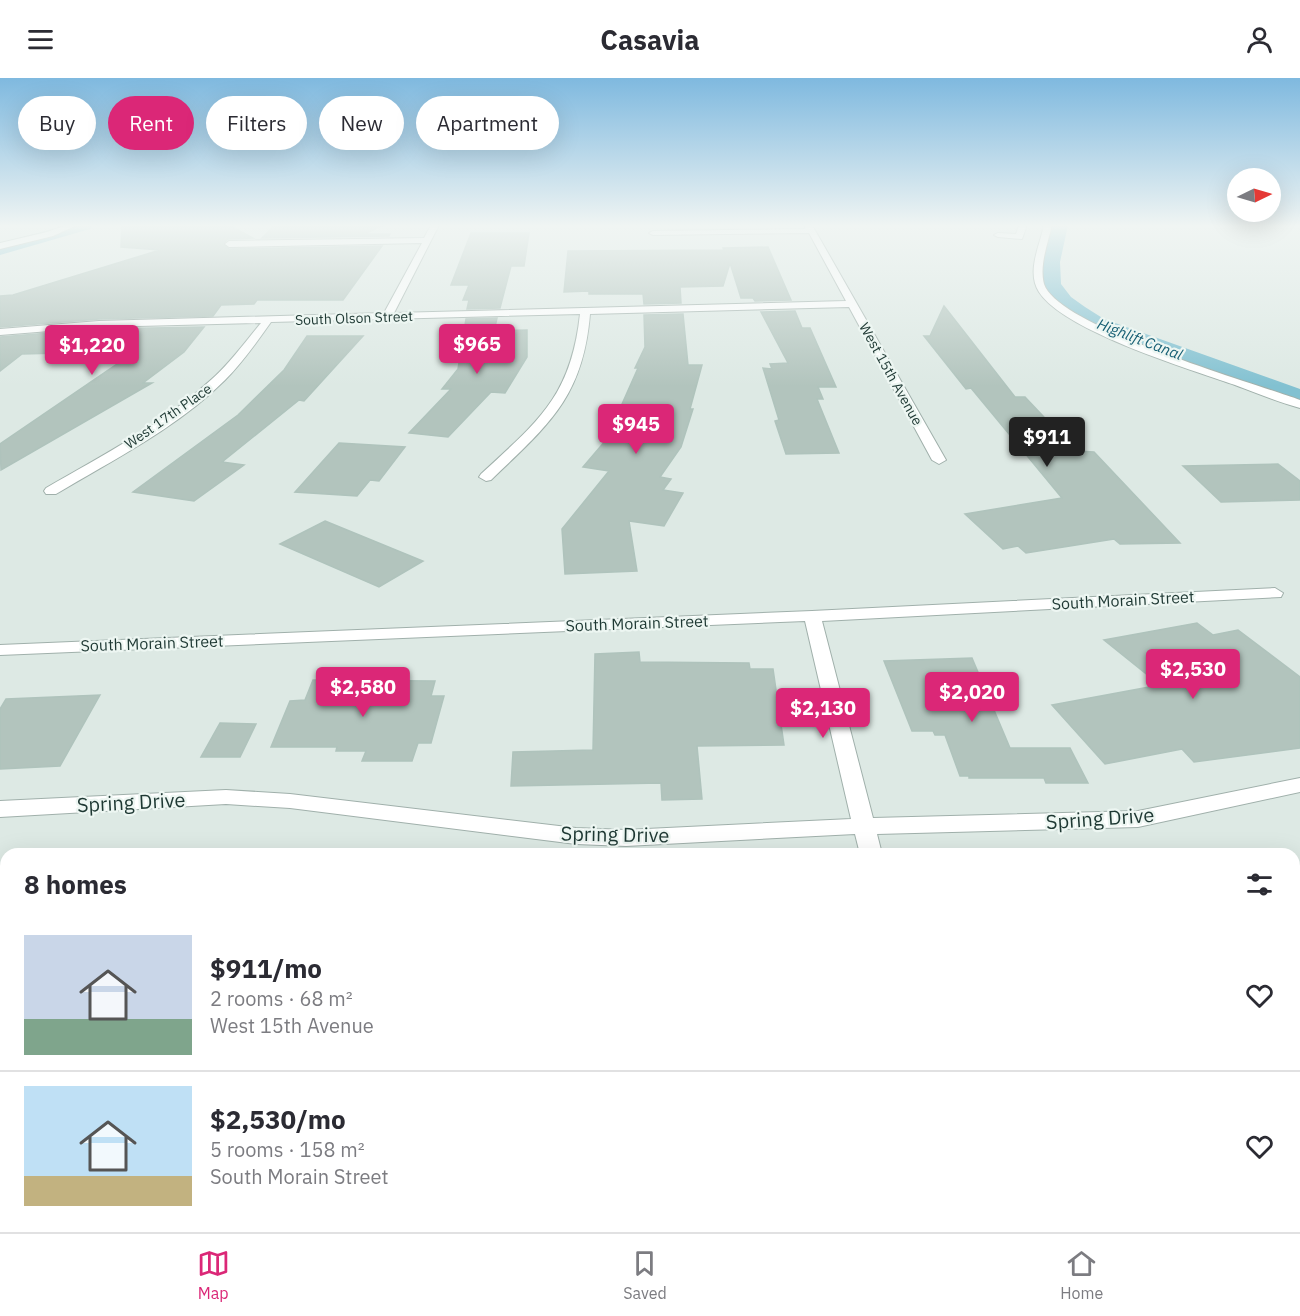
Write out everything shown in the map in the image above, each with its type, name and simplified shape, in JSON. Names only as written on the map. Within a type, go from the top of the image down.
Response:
[{"type":"street","points":[[387,316],[407,279]]},
{"type":"street","name":"West 15th Avenue","points":[[839,279],[939,460]]},
{"type":"street","points":[[1039,279],[1044,293],[1078,319],[1126,342],[1300,404]]},
{"type":"street","name":"South Olson Street","points":[[0,332],[99,324],[853,304]]},
{"type":"street","points":[[486,477],[542,422],[564,395],[576,372],[583,348],[585,311]]},
{"type":"street","name":"West 17th Place","points":[[51,492],[133,441],[198,396],[237,361],[268,320]]},
{"type":"street","name":"South Morain Street","points":[[0,650],[1275,593]]},
{"type":"street","points":[[812,615],[870,848]]},
{"type":"street","name":"Spring Drive","points":[[0,809],[226,797],[290,801],[576,836],[626,838],[864,826],[1138,819],[1300,784]]},
{"type":"building","points":[[66,279],[358,279],[343,300],[257,300],[254,304],[221,305],[213,316],[99,319],[0,327],[0,296],[13,295]]},
{"type":"building","points":[[453,279],[508,279],[500,308],[467,309],[469,300],[463,300],[469,285],[451,285]]},
{"type":"building","points":[[565,279],[725,279],[723,286],[680,287],[681,303],[644,304],[643,294],[564,292]]},
{"type":"building","points":[[735,279],[782,279],[791,300],[755,301],[753,298],[741,298]]},
{"type":"building","points":[[944,306],[1015,397],[1025,397],[1076,451],[1094,452],[1180,543],[1120,544],[1114,539],[1026,553],[1018,546],[1003,549],[965,514],[1062,498],[971,388],[966,389],[924,336],[930,336]]},
{"type":"building","points":[[795,311],[802,328],[810,328],[836,387],[818,387],[823,399],[817,399],[839,453],[786,454],[775,421],[779,420],[763,368],[772,369],[770,364],[788,363],[761,312]]},
{"type":"building","points":[[683,314],[688,365],[702,365],[690,409],[693,409],[681,447],[660,477],[671,479],[663,490],[683,493],[664,526],[629,521],[637,571],[565,574],[562,529],[609,471],[583,467],[606,440],[638,368],[635,368],[645,347],[644,315]]},
{"type":"building","points":[[497,318],[494,331],[527,330],[527,357],[505,393],[491,392],[448,437],[409,433],[451,389],[442,389],[458,369],[466,319]]},
{"type":"building","points":[[204,327],[184,352],[143,383],[152,383],[1,470],[0,444],[136,351],[22,354],[0,371],[0,337],[99,329]]},
{"type":"building","points":[[307,336],[363,336],[304,401],[299,400],[222,462],[244,465],[194,501],[133,492],[238,415],[284,370]]},
{"type":"building","points":[[339,443],[405,447],[379,481],[370,480],[357,496],[295,492]]},
{"type":"building","points":[[1278,464],[1300,481],[1300,500],[1221,502],[1183,466]]},
{"type":"building","points":[[325,521],[423,561],[379,587],[280,544]]},
{"type":"building","points":[[1197,623],[1213,635],[1238,630],[1300,677],[1300,748],[1194,762],[1182,749],[1105,764],[1052,705],[1160,685],[1104,640]]},
{"type":"building","points":[[639,652],[640,662],[749,663],[750,669],[773,669],[784,745],[697,746],[702,799],[662,800],[661,783],[511,786],[513,752],[593,750],[595,654]]},
{"type":"building","points":[[972,658],[1010,748],[1070,748],[1088,783],[1046,783],[1044,778],[960,776],[945,735],[935,735],[933,731],[912,731],[884,661]]},
{"type":"building","points":[[313,680],[435,681],[431,696],[444,696],[431,743],[418,743],[412,761],[362,761],[366,751],[336,751],[337,747],[271,747],[290,701],[305,700]]},
{"type":"building","points":[[100,695],[60,766],[0,769],[0,709],[6,699]]},
{"type":"building","points":[[220,723],[256,724],[240,757],[201,757]]},
{"type":"waterway","name":"Highlift Canal","points":[[1049,279],[1055,293],[1064,302],[1096,324],[1300,398]]}]
